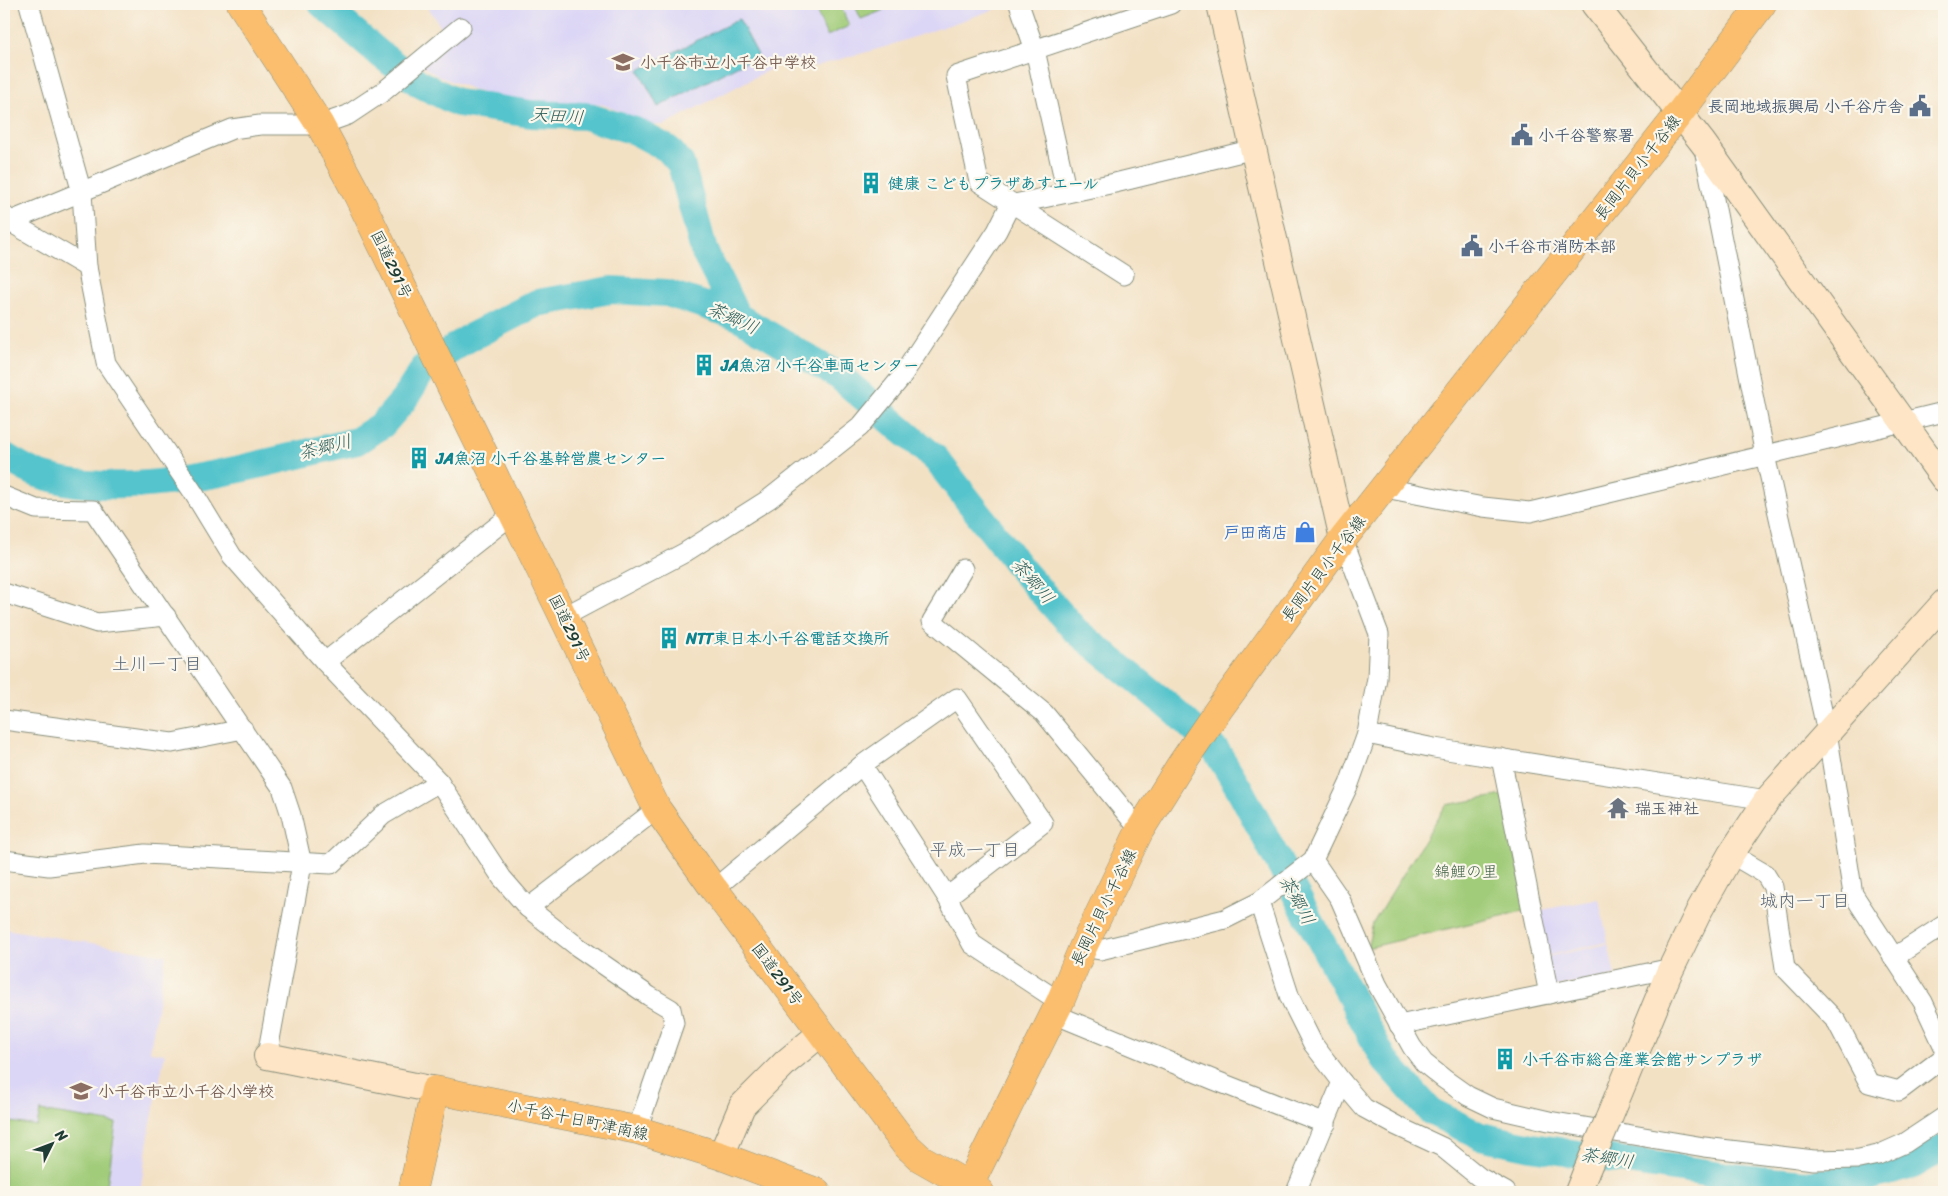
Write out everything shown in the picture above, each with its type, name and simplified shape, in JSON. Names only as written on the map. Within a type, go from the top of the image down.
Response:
[{"type":"main road","name":"国道291号","points":[[241,4],[320,125],[358,196],[565,616],[657,809],[714,889],[905,1144],[920,1158],[972,1191]]},
{"type":"main road","name":"長岡片貝小千谷線","points":[[972,1191],[1140,830],[1180,766],[1218,709],[1343,539],[1679,114],[1762,4]]},
{"type":"main road","name":"小千谷十日町津南線","points":[[435,1090],[638,1130],[722,1156],[817,1192]]},
{"type":"main road","points":[[412,1192],[435,1090]]},
{"type":"street","points":[[29,4],[82,193],[87,267],[106,363],[193,492],[232,556],[325,662],[439,782],[502,878],[528,908],[578,947],[671,1009],[674,1023],[638,1130]]},
{"type":"street","points":[[1019,4],[1036,50],[1067,193]]},
{"type":"street","points":[[1124,275],[1010,205],[979,182],[956,76],[1171,4]]},
{"type":"street","points":[[1084,947],[1100,950],[1225,920],[1259,902],[1311,862],[1349,784],[1367,734],[1377,678],[1379,634],[1343,539],[1220,4]]},
{"type":"street","points":[[1594,4],[1703,143],[1944,479]]},
{"type":"street","points":[[6,220],[82,193],[232,129],[275,124],[320,125],[348,116],[384,91],[461,27]]},
{"type":"street","points":[[1703,143],[1765,455],[1828,732],[1853,894],[1893,958],[1924,1002],[1944,1047]]},
{"type":"street","points":[[1010,205],[1254,149]]},
{"type":"street","points":[[565,616],[684,553],[769,498],[860,427],[900,379],[997,231],[1010,205]]},
{"type":"street","points":[[6,220],[87,267]]},
{"type":"street","points":[[1385,488],[1483,507],[1530,512],[1944,412]]},
{"type":"street","points":[[4,496],[36,509],[93,510],[282,788],[291,815],[302,864],[267,1056],[435,1090]]},
{"type":"street","points":[[325,662],[514,513]]},
{"type":"street","points":[[962,569],[932,621],[1044,713],[1140,830]]},
{"type":"street","points":[[4,593],[97,623],[166,616]]},
{"type":"street","points":[[1582,1182],[1672,968],[1700,909],[1731,854],[1767,800],[1944,603]]},
{"type":"street","points":[[714,889],[862,766],[957,698],[1043,823],[947,897]]},
{"type":"street","points":[[4,720],[172,743],[243,729]]},
{"type":"street","points":[[1367,734],[1434,748],[1767,800]]},
{"type":"street","points":[[1501,758],[1549,994]]},
{"type":"street","points":[[862,766],[947,897],[972,944],[1057,1008],[1214,1080],[1326,1124]]},
{"type":"street","points":[[4,860],[49,866],[145,854],[302,864],[331,864],[383,815],[439,782]]},
{"type":"street","points":[[528,908],[657,809]]},
{"type":"street","points":[[1731,854],[1765,874],[1773,887],[1785,968],[1837,1022],[1869,1083],[1899,1091],[1944,1057]]},
{"type":"street","points":[[1311,862],[1340,899],[1377,984],[1399,1025],[1424,1063],[1468,1096],[1493,1108],[1549,1121],[1704,1147],[1814,1160],[1859,1159],[1878,1155],[1904,1143],[1944,1117]]},
{"type":"street","points":[[1259,902],[1290,998],[1313,1044],[1364,1108],[1442,1147],[1479,1177],[1506,1192]]},
{"type":"street","points":[[1893,958],[1944,925]]},
{"type":"street","points":[[1399,1025],[1672,968]]},
{"type":"street","points":[[722,1156],[742,1106],[786,1062],[821,1033]]},
{"type":"street","points":[[1296,1192],[1342,1082]]},
{"type":"shaded area","name":"小千谷市立小千谷中学校","points":[[426,4],[1010,4],[885,47],[816,66],[776,66],[664,125],[652,125],[604,105],[496,98],[438,76],[410,58],[444,32]]},
{"type":"shaded area","points":[[1599,899],[1608,942],[1546,956],[1536,911]]},
{"type":"shaded area","name":"小千谷市立小千谷小学校","points":[[4,929],[166,955],[150,1052],[165,1054],[150,1128],[140,1192],[4,1192]]},
{"type":"shaded area","points":[[1608,944],[1615,976],[1552,987],[1546,957]]},
{"type":"green space","points":[[813,4],[840,4],[849,26],[827,36]]},
{"type":"green space","points":[[854,4],[881,4],[884,10],[861,19]]},
{"type":"green space","name":"錦鯉の里","points":[[1503,795],[1527,910],[1367,948],[1373,923],[1446,805]]},
{"type":"green space","points":[[40,1111],[116,1123],[106,1192],[4,1192],[4,1121],[37,1126]]},
{"type":"water","points":[[739,19],[758,55],[658,107],[639,70]]},
{"type":"waterway","name":"天田川","points":[[322,4],[380,54],[420,84],[458,103],[531,114],[585,116],[635,131],[668,149],[681,164],[704,251],[737,316]]},
{"type":"waterway","name":"茶郷川","points":[[4,456],[38,474],[75,483],[114,485],[155,483],[239,469],[357,441],[382,425],[403,401],[425,367],[469,338],[537,303],[611,290],[667,293],[737,316],[840,377],[936,459],[1023,571],[1075,630],[1176,712],[1217,752],[1239,788],[1384,1059],[1430,1111],[1480,1136],[1532,1147],[1741,1178],[1805,1184],[1865,1178],[1913,1165],[1944,1147]]},
{"type":"place","name":"小千谷市立小千谷中学校","points":[[623,62]]},
{"type":"place","name":"長岡地域振興局 小千谷庁舎","points":[[1920,106]]},
{"type":"place","name":"小千谷警察署","points":[[1522,135]]},
{"type":"place","name":"健康 こどもプラザあすエール","points":[[871,183]]},
{"type":"place","name":"小千谷市消防本部","points":[[1472,246]]},
{"type":"place","name":"JA魚沼 小千谷車両センター","points":[[704,365]]},
{"type":"place","name":"JA魚沼 小千谷基幹営農センター","points":[[419,458]]},
{"type":"place","name":"戸田商店","points":[[1305,532]]},
{"type":"place","name":"NTT東日本小千谷電話交換所","points":[[669,638]]},
{"type":"place","name":"瑞玉神社","points":[[1618,808]]},
{"type":"place","name":"小千谷市総合産業会館サンプラザ","points":[[1505,1059]]},
{"type":"place","name":"小千谷市立小千谷小学校","points":[[81,1091]]},
{"type":"district","name":"土川一丁目","points":[[157,664]]},
{"type":"district","name":"平成一丁目","points":[[975,850]]},
{"type":"district","name":"城内一丁目","points":[[1805,901]]}]
